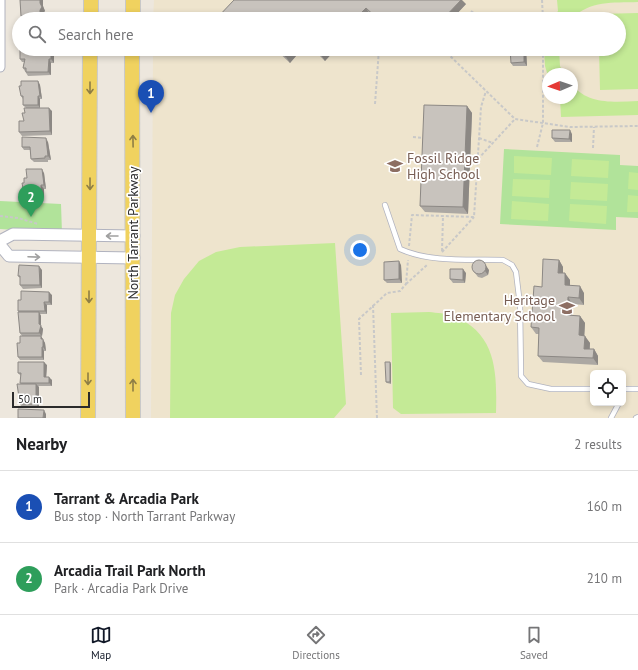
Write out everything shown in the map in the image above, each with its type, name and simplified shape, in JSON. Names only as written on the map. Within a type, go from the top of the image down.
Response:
[{"type":"main road","points":[[90,12],[91,0]]},
{"type":"main road","points":[[132,12],[133,0]]},
{"type":"main road","points":[[88,418],[90,56]]},
{"type":"main road","name":"North Tarrant Parkway","points":[[132,56],[134,236],[133,418]]},
{"type":"street","points":[[0,0],[0,67]]},
{"type":"street","points":[[0,240],[13,234],[134,236]]},
{"type":"street","points":[[0,245],[9,256],[134,258]]},
{"type":"lane","points":[[385,205],[400,249],[408,253],[435,258],[504,260],[512,265],[516,272],[520,305],[521,376],[528,384],[552,389],[590,389]]},
{"type":"lane","points":[[626,389],[638,389]]},
{"type":"lane","points":[[611,418],[617,406]]},
{"type":"path","points":[[542,0],[543,12]]},
{"type":"path","points":[[375,104],[378,56]]},
{"type":"path","points":[[450,56],[515,119],[570,127],[638,126]]},
{"type":"path","points":[[538,147],[543,123],[543,56]]},
{"type":"path","points":[[361,375],[359,319],[387,293],[400,291],[406,284],[412,215],[474,217],[481,107],[486,91]]},
{"type":"path","points":[[478,160],[515,119]]},
{"type":"path","points":[[593,148],[594,127]]},
{"type":"path","points":[[413,137],[425,138]]},
{"type":"path","points":[[479,138],[493,143]]},
{"type":"path","points":[[442,251],[443,216]]},
{"type":"path","points":[[373,305],[377,418]]},
{"type":"shaded area","name":"Fossil Ridge High School","points":[[154,0],[638,0],[638,418],[151,418],[153,56],[626,56],[626,12],[153,12]]},
{"type":"green space","points":[[557,0],[638,0],[638,2],[602,4],[586,8],[580,12],[557,12]]},
{"type":"green space","points":[[626,13],[638,13],[638,89],[600,90],[599,56],[626,56]]},
{"type":"green space","points":[[544,56],[559,56],[561,68],[546,68]]},
{"type":"green space","points":[[578,90],[586,96],[603,101],[638,101],[638,115],[561,117],[560,104],[578,104]]},
{"type":"green space","points":[[504,149],[620,155],[620,165],[638,166],[638,218],[616,217],[616,230],[500,224]]},
{"type":"green space","points":[[514,156],[552,158],[551,175],[514,173]]},
{"type":"green space","points":[[572,159],[609,161],[608,178],[571,176]]},
{"type":"green space","points":[[629,172],[638,173],[638,190],[628,189]]},
{"type":"green space","points":[[513,179],[550,180],[549,198],[512,196]]},
{"type":"green space","points":[[571,182],[608,184],[607,201],[570,199]]},
{"type":"green space","points":[[628,195],[638,196],[638,212],[627,212]]},
{"type":"green space","points":[[0,201],[61,204],[62,233],[0,229]]},
{"type":"green space","points":[[512,201],[549,204],[548,221],[511,219]]},
{"type":"green space","points":[[570,204],[607,206],[606,224],[569,221]]},
{"type":"green space","points":[[335,243],[346,404],[334,418],[170,418],[171,313],[175,295],[184,279],[199,261],[216,252],[240,247]]},
{"type":"green space","points":[[429,312],[450,315],[468,323],[486,344],[494,369],[496,383],[496,413],[401,414],[393,408],[391,313]]},
{"type":"building","points":[[20,0],[40,0],[42,7],[40,12],[21,12]]},
{"type":"building","points":[[234,0],[461,0],[450,12],[370,12],[366,8],[362,12],[223,12]]},
{"type":"building","points":[[20,56],[51,56],[51,59],[49,59],[48,72],[26,72],[26,68],[23,68],[25,59],[20,59]]},
{"type":"building","points":[[510,56],[524,56],[524,62],[511,63]]},
{"type":"building","points":[[21,81],[38,81],[40,96],[38,96],[38,105],[23,105],[23,96],[21,96],[19,86],[21,86]]},
{"type":"building","points":[[424,105],[467,106],[463,207],[420,206]]},
{"type":"building","points":[[24,108],[49,108],[50,131],[19,132],[19,121],[24,121],[22,113],[25,113]]},
{"type":"building","points":[[552,130],[570,130],[569,139],[552,138]]},
{"type":"building","points":[[22,137],[46,138],[48,156],[45,156],[45,158],[31,159],[30,147],[22,147]]},
{"type":"building","points":[[26,169],[42,169],[44,185],[41,185],[41,193],[24,194],[22,183],[24,183],[24,178],[27,178]]},
{"type":"building","points":[[543,259],[559,260],[558,273],[565,273],[565,285],[580,286],[579,298],[568,297],[567,315],[580,316],[579,335],[585,336],[584,349],[594,349],[593,358],[538,356],[539,328],[531,327],[534,286],[542,287]]},
{"type":"building","points":[[479,260],[484,262],[486,267],[484,272],[479,274],[474,272],[472,267],[474,262]]},
{"type":"building","points":[[399,261],[399,279],[384,280],[384,262]]},
{"type":"building","points":[[19,265],[39,266],[40,285],[20,285],[20,276],[18,276]]},
{"type":"building","points":[[450,269],[463,269],[463,280],[450,279]]},
{"type":"building","points":[[21,291],[49,292],[49,302],[44,302],[45,311],[18,311],[18,300],[21,300]]},
{"type":"building","points":[[18,312],[39,312],[39,324],[41,325],[39,333],[20,333]]},
{"type":"building","points":[[20,336],[41,336],[41,339],[43,339],[42,357],[18,357],[17,343],[20,343]]},
{"type":"building","points":[[18,362],[44,362],[44,377],[49,377],[49,383],[20,383],[21,373],[18,373]]},
{"type":"building","points":[[385,362],[390,362],[390,382],[386,382]]},
{"type":"building","points":[[17,384],[36,384],[36,404],[20,404]]},
{"type":"building","points":[[18,409],[44,410],[43,418],[18,418]]},
{"type":"place","name":"Tarrant & Arcadia Park","points":[[151,113]]},
{"type":"place","name":"Fossil Ridge High School","points":[[395,166]]},
{"type":"place","name":"Arcadia Trail Park North","points":[[31,217]]},
{"type":"place","name":"Heritage Elementary School","points":[[567,308]]}]
